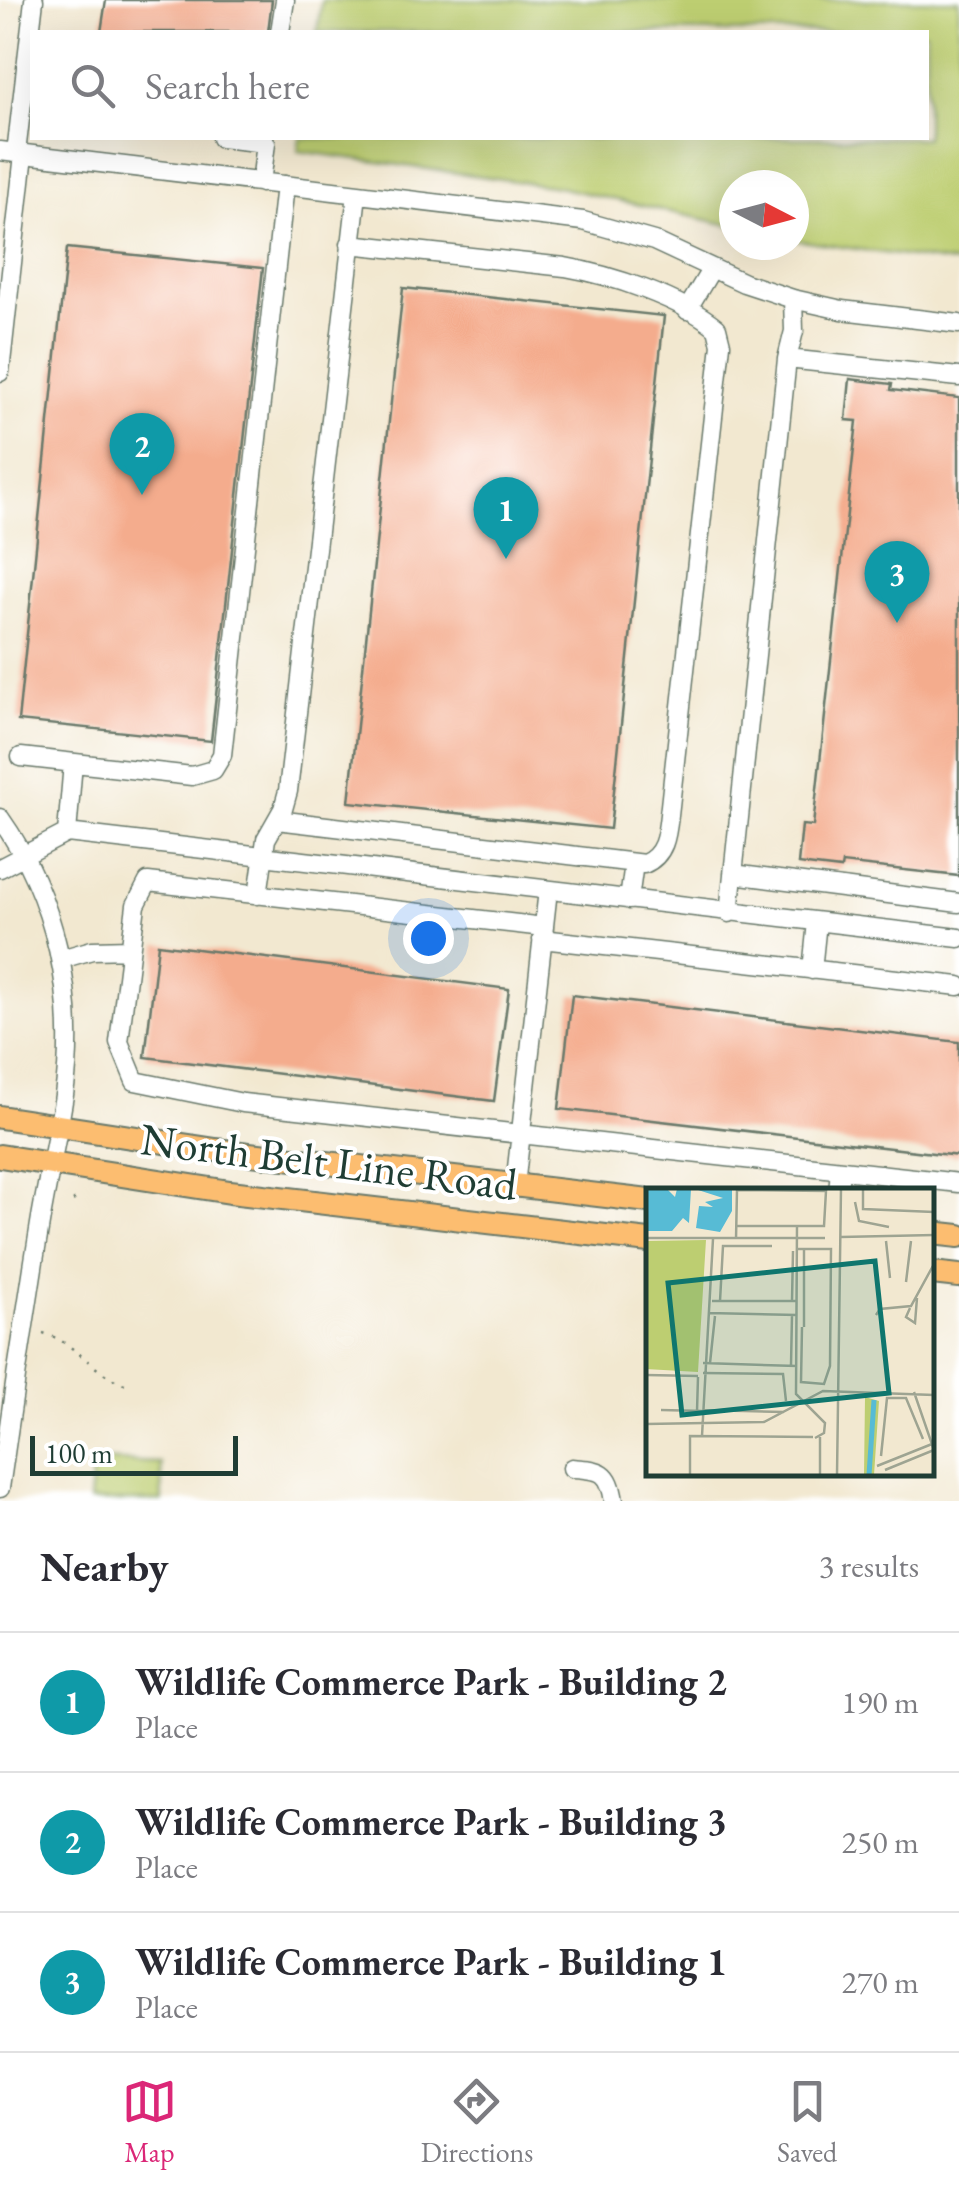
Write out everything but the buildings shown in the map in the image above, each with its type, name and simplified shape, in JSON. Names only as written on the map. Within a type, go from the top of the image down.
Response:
[{"type":"main road","name":"North Belt Line Road","points":[[0,1117],[202,1148],[646,1202]]},
{"type":"main road","name":"North Belt Line Road","points":[[0,1156],[230,1192],[646,1241]]},
{"type":"main road","points":[[934,1233],[959,1236]]},
{"type":"main road","points":[[934,1273],[959,1276]]},
{"type":"street","points":[[32,30],[34,0]]},
{"type":"street","points":[[280,30],[284,0]]},
{"type":"street","points":[[0,372],[13,153],[27,115],[30,66]]},
{"type":"street","points":[[261,183],[266,140]]},
{"type":"street","points":[[13,153],[600,225],[654,241],[744,284],[793,299],[842,310],[959,324]]},
{"type":"street","points":[[22,757],[192,776],[213,770],[222,755],[285,185]]},
{"type":"street","points":[[258,895],[266,839],[288,791],[357,194]]},
{"type":"street","points":[[277,820],[634,863],[654,860],[666,837],[721,344],[717,328],[627,282],[582,270],[350,244]]},
{"type":"street","points":[[687,310],[712,268]]},
{"type":"street","points":[[729,913],[787,359],[794,332],[793,299]]},
{"type":"street","points":[[787,359],[959,377]]},
{"type":"street","points":[[66,833],[73,763]]},
{"type":"street","points":[[0,818],[40,893],[60,960],[68,1033],[64,1091],[3,1445],[0,1488]]},
{"type":"street","points":[[0,868],[66,833],[959,938]]},
{"type":"street","points":[[629,900],[634,863]]},
{"type":"street","points":[[733,874],[959,903]]},
{"type":"street","points":[[959,986],[148,882],[136,905],[119,1042],[135,1081],[243,1103],[959,1184]]},
{"type":"street","points":[[515,1186],[548,890]]},
{"type":"street","points":[[812,970],[817,922]]},
{"type":"street","points":[[60,960],[92,950],[130,949]]},
{"type":"street","points":[[838,1188],[840,1170]]},
{"type":"street","points":[[572,1468],[598,1470],[611,1482],[614,1501]]},
{"type":"path","points":[[73,1202],[80,1196]]},
{"type":"path","points":[[44,1334],[67,1342],[98,1372],[125,1384]]},
{"type":"green space","points":[[322,0],[959,0],[959,264],[809,242],[809,170],[719,170],[719,223],[558,187],[298,151],[300,140],[929,140],[929,30],[317,30]]},
{"type":"green space","points":[[93,1460],[161,1463],[162,1501],[89,1501]]},
{"type":"place","name":"Wildlife Commerce Park - Building 3","points":[[142,495]]},
{"type":"place","name":"Wildlife Commerce Park - Building 2","points":[[506,559]]},
{"type":"place","name":"Wildlife Commerce Park - Building 1","points":[[897,623]]}]
